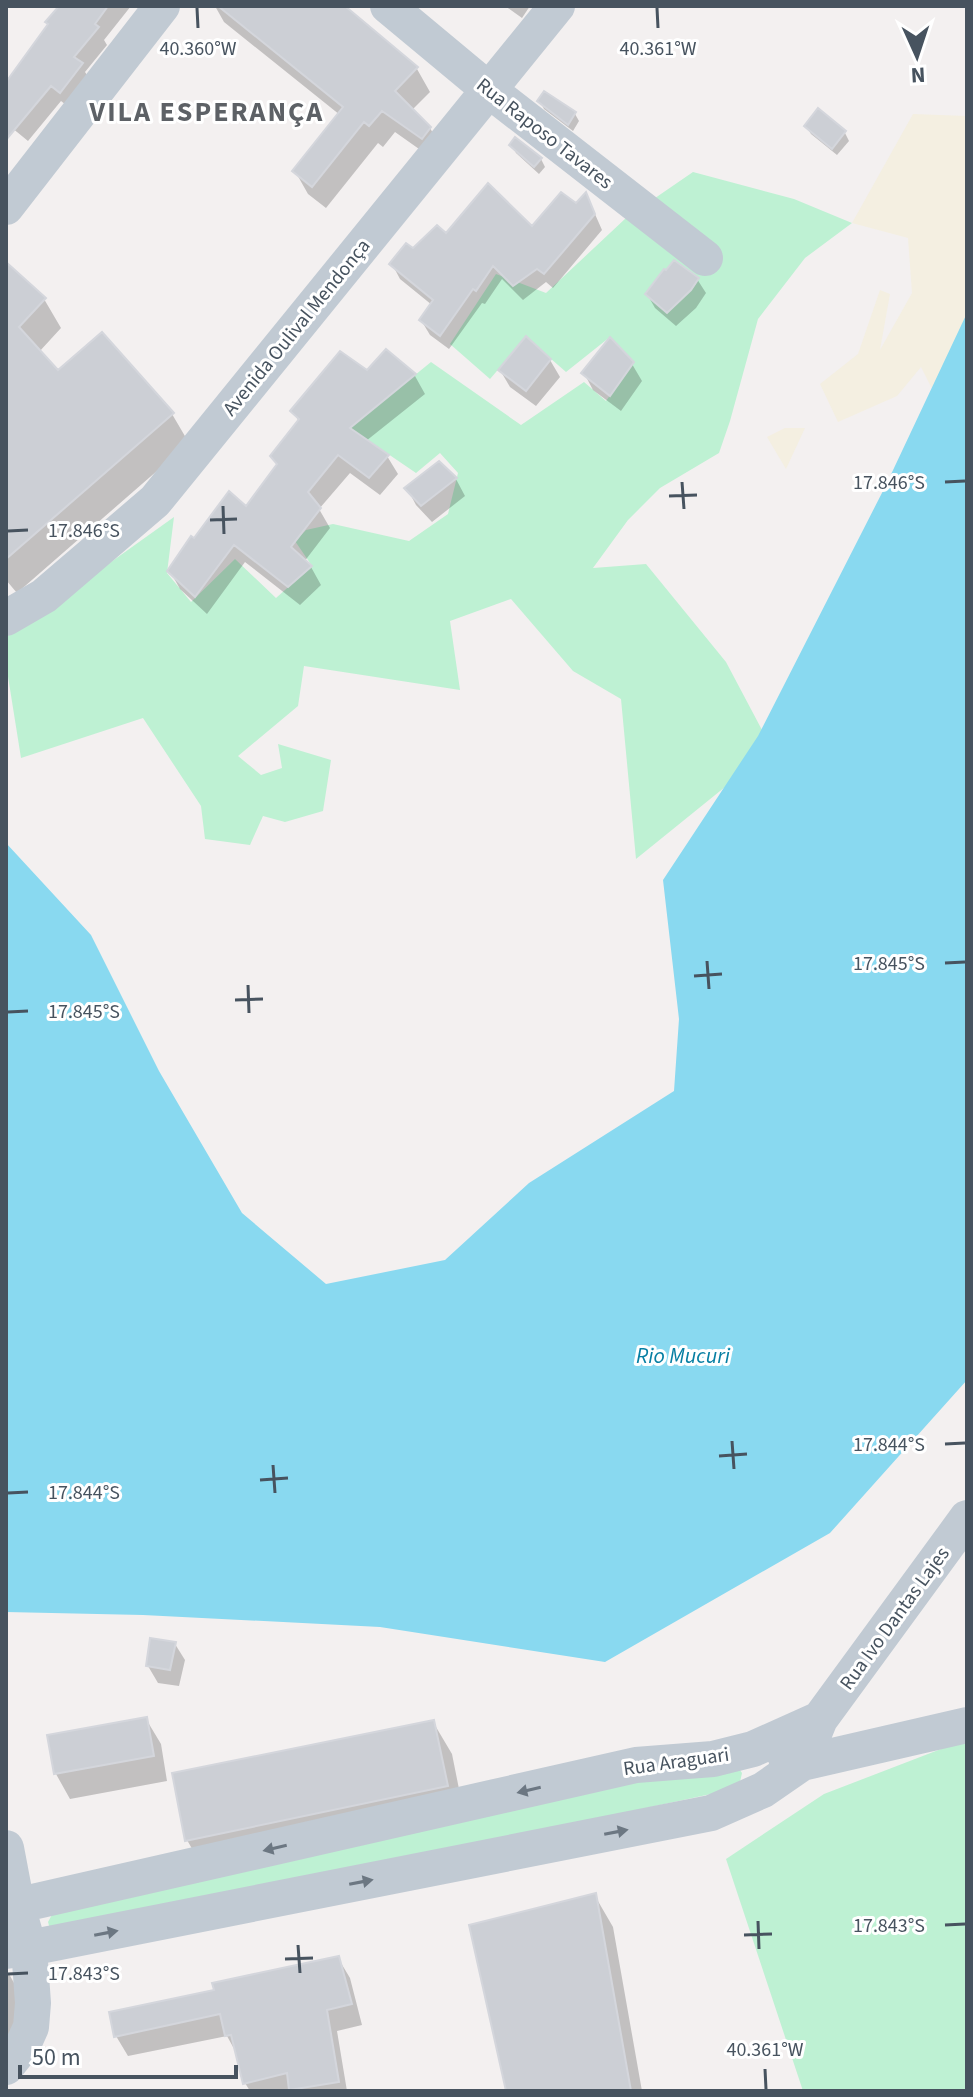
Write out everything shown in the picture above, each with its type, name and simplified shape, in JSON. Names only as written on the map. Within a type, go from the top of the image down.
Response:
[{"type":"street","points":[[6,207],[162,6]]},
{"type":"street","name":"Rua Raposo Tavares","points":[[388,6],[489,90],[705,258]]},
{"type":"street","name":"Avenida Oulival Mendonça","points":[[6,618],[44,596],[155,501],[557,6]]},
{"type":"street","name":"Rua Ivo Dantas Lajes","points":[[820,1719],[956,1540],[967,1518]]},
{"type":"street","points":[[802,1763],[820,1719]]},
{"type":"street","name":"Rua Araguari","points":[[12,1907],[636,1765],[713,1759],[753,1749],[820,1719]]},
{"type":"street","points":[[18,1949],[711,1813],[763,1790],[802,1763],[967,1725]]},
{"type":"street","points":[[753,1749],[802,1763]]},
{"type":"street","points":[[6,1848],[18,1949],[33,2003],[31,2027],[22,2047],[6,2067]]},
{"type":"green space","points":[[693,172],[794,199],[852,223],[805,258],[758,319],[719,453],[660,488],[628,520],[593,568],[646,564],[726,662],[772,749],[636,859],[621,699],[573,671],[511,599],[450,621],[460,690],[304,666],[298,706],[238,756],[261,775],[282,768],[278,744],[331,760],[323,811],[285,822],[263,816],[250,845],[205,839],[201,806],[143,718],[21,758],[6,664],[6,637],[174,517],[167,573],[191,602],[235,559],[276,598],[312,566],[295,541],[306,530],[333,524],[409,541],[448,514],[458,473],[440,453],[416,473],[350,428],[431,362],[521,425],[584,382],[606,401],[634,362],[610,337],[566,372],[526,337],[490,379],[450,344],[496,274],[546,293],[626,218]]},
{"type":"green space","points":[[967,1739],[967,2091],[803,2091],[726,1859],[824,1794]]},
{"type":"green space","points":[[726,1762],[737,1766],[742,1773],[740,1782],[725,1791],[58,1935],[50,1929],[48,1922],[55,1909]]},
{"type":"sand","points":[[913,114],[967,116],[967,458],[921,367],[897,396],[838,422],[820,384],[858,354],[880,290],[890,294],[880,350],[912,293],[908,238],[852,223]]},
{"type":"sand","points":[[785,428],[805,428],[786,469],[767,437]]},
{"type":"water","name":"Rio Mucuri","points":[[967,313],[967,1380],[830,1533],[605,1662],[380,1627],[143,1615],[6,1612],[6,843],[91,935],[159,1071],[242,1213],[326,1284],[445,1260],[529,1183],[674,1091],[679,1019],[663,880],[758,736],[886,485]]},
{"type":"building","points":[[59,6],[108,6],[95,24],[99,27],[74,57],[83,63],[60,93],[51,86],[6,140],[6,82]]},
{"type":"building","points":[[218,6],[345,6],[418,67],[395,91],[431,127],[422,139],[382,111],[369,126],[364,122],[312,187],[292,171],[343,107]]},
{"type":"building","points":[[544,91],[576,112],[568,125],[537,101]]},
{"type":"building","points":[[818,108],[846,131],[832,149],[804,126]]},
{"type":"building","points":[[515,137],[542,158],[534,167],[509,145]]},
{"type":"building","points":[[488,183],[532,226],[561,192],[576,203],[586,192],[595,214],[544,274],[537,269],[513,286],[493,266],[440,336],[419,320],[433,300],[389,264],[406,243],[413,248],[437,225],[446,233]]},
{"type":"building","points":[[674,260],[699,278],[667,313],[645,294]]},
{"type":"building","points":[[6,262],[46,298],[19,327],[58,370],[102,332],[174,413],[6,559]]},
{"type":"building","points":[[526,336],[551,359],[526,391],[498,370]]},
{"type":"building","points":[[610,337],[634,362],[610,396],[581,373]]},
{"type":"building","points":[[386,349],[416,374],[350,428],[389,455],[369,478],[338,455],[308,492],[321,508],[291,547],[312,566],[288,587],[234,545],[195,597],[167,571],[191,536],[194,538],[229,491],[246,506],[277,464],[270,456],[299,419],[290,411],[340,351],[367,370]]},
{"type":"building","points":[[439,461],[457,478],[421,506],[404,488]]},
{"type":"building","points":[[150,1638],[176,1642],[170,1670],[146,1666]]},
{"type":"building","points":[[147,1717],[154,1756],[54,1774],[47,1735]]},
{"type":"building","points":[[434,1720],[448,1786],[185,1841],[172,1773]]},
{"type":"building","points":[[596,1893],[631,2091],[506,2091],[469,1925]]},
{"type":"building","points":[[339,1956],[352,2004],[327,2010],[339,2082],[289,2090],[287,2073],[243,2084],[231,2035],[225,2036],[220,2014],[114,2037],[109,2012],[214,1990],[212,1983]]},
{"type":"district","name":"VILA ESPERANÇA","points":[[207,111]]}]
